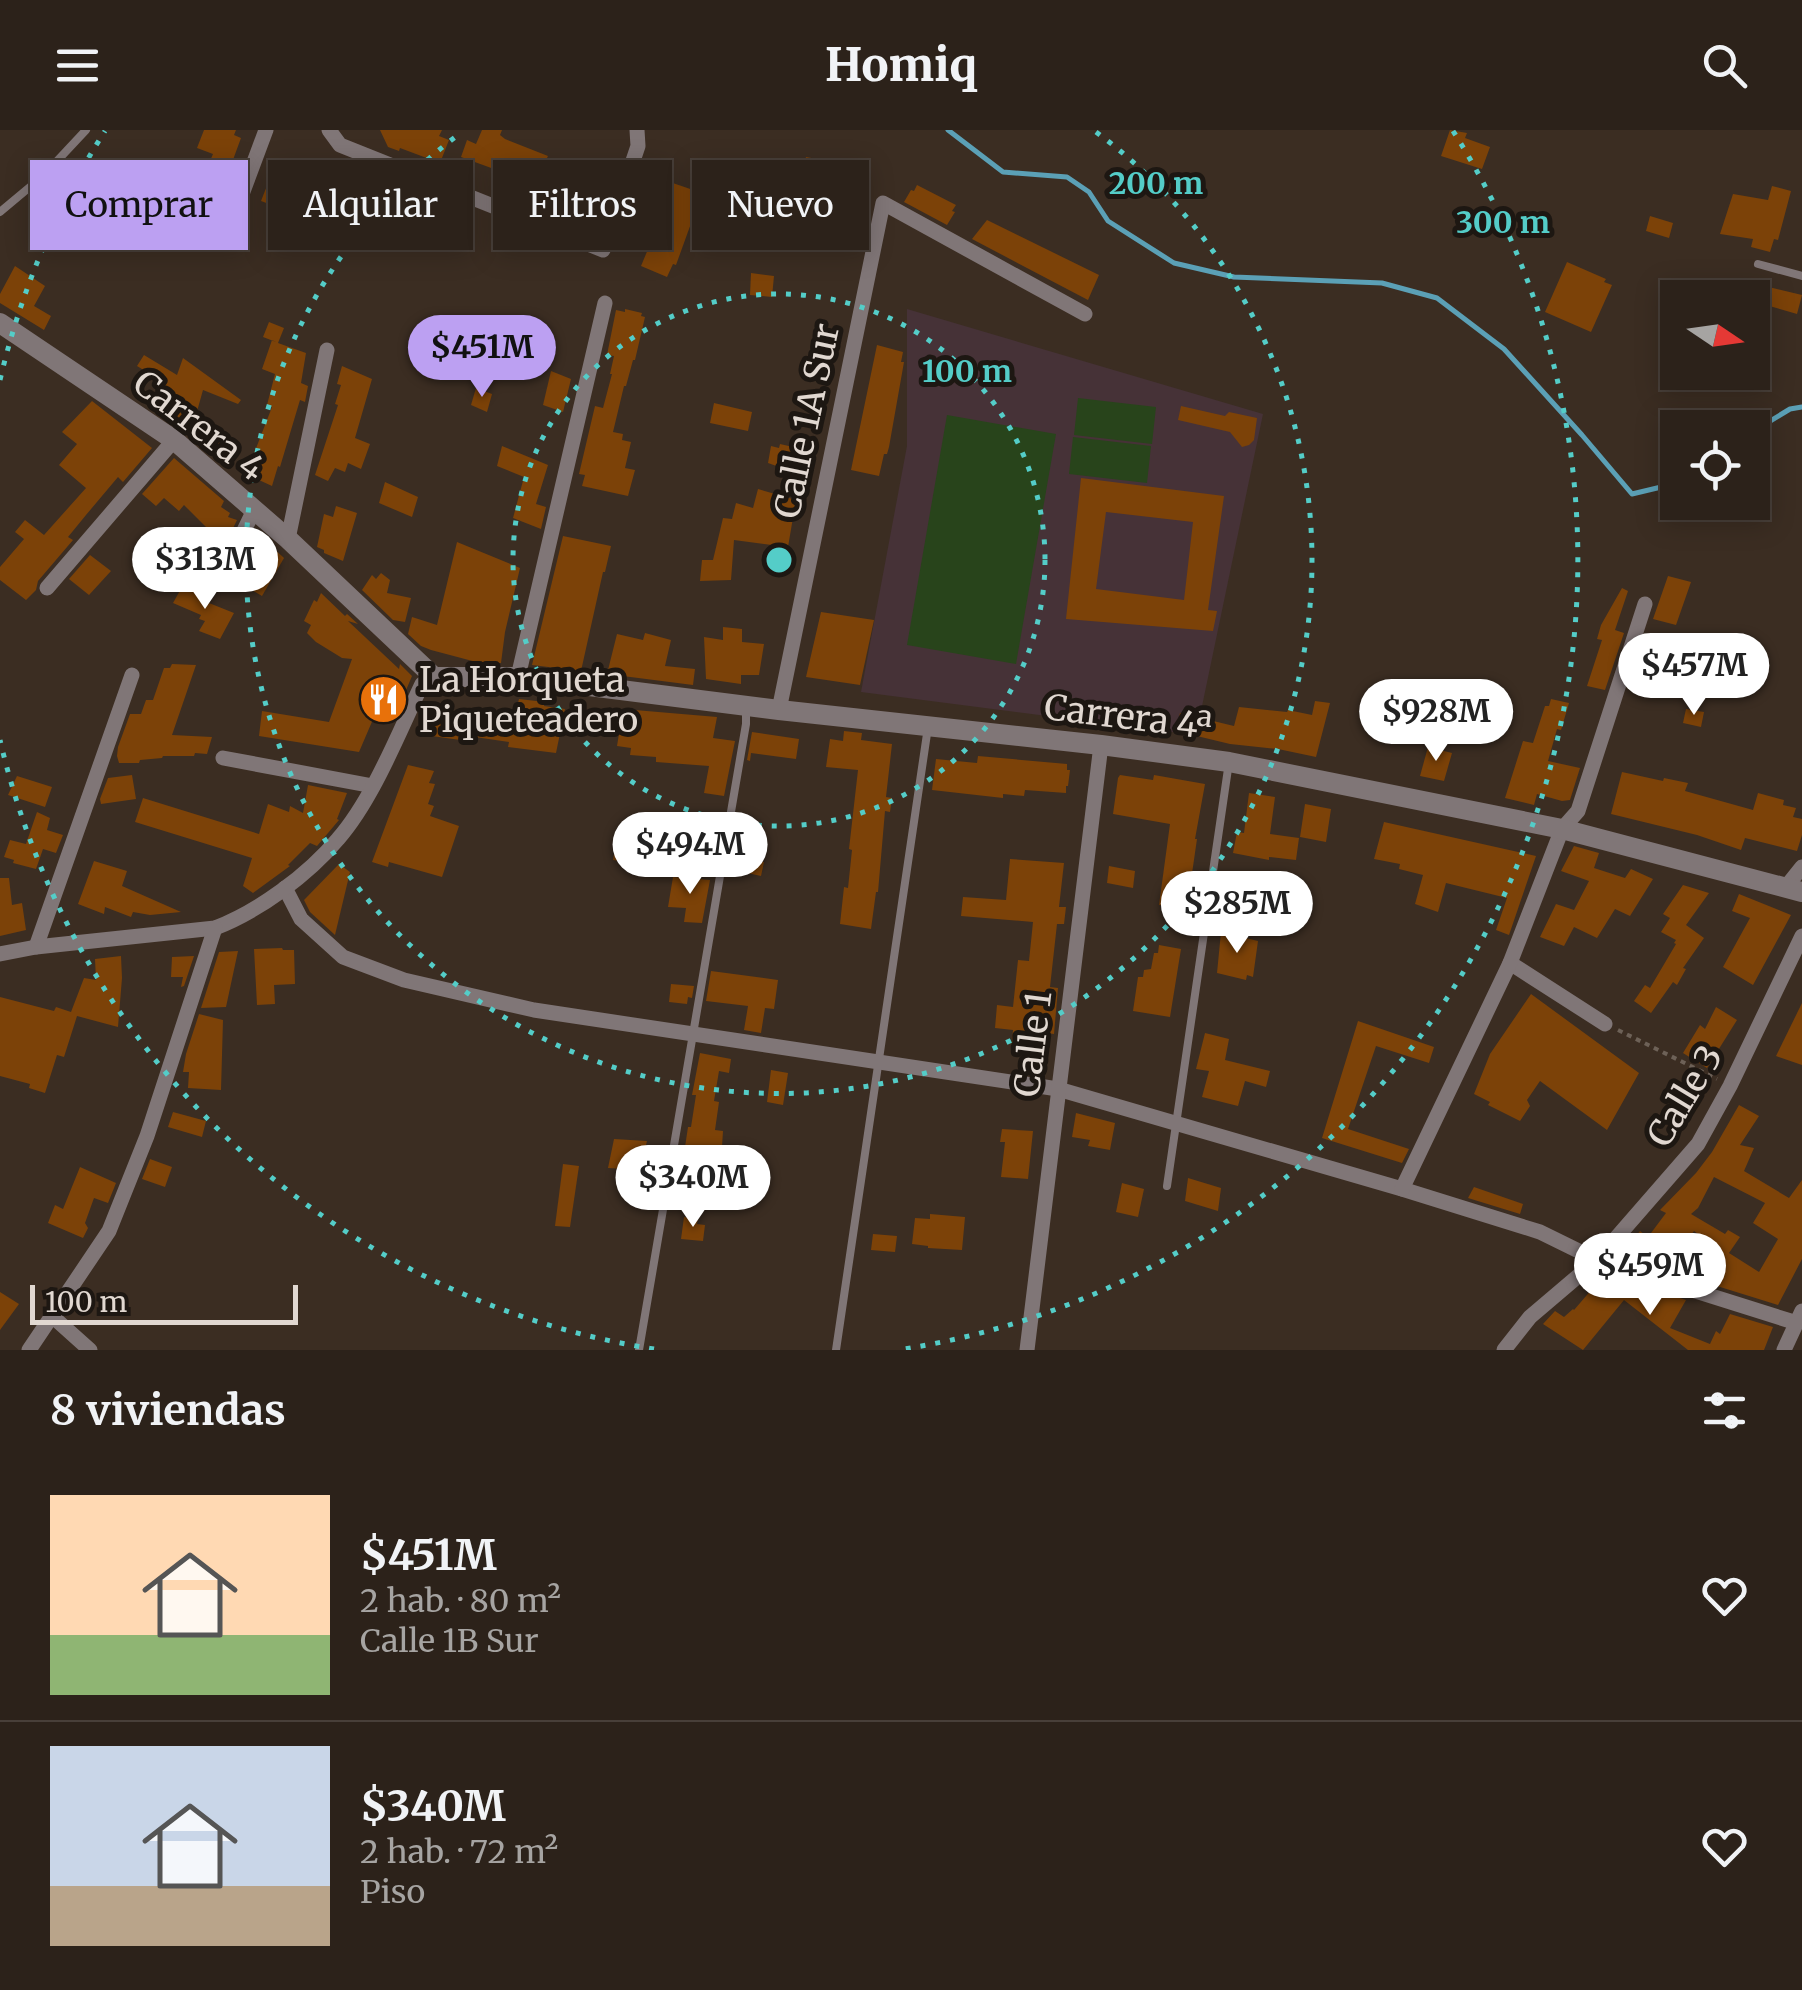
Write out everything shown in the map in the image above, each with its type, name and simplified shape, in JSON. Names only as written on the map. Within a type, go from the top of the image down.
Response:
[{"type":"street","points":[[248,178],[266,130]]},
{"type":"street","points":[[329,130],[340,145],[603,250],[638,146],[637,130]]},
{"type":"street","name":"Calle 1A Sur","points":[[779,710],[882,203],[1084,314]]},
{"type":"street","points":[[518,677],[605,304]]},
{"type":"street","name":"Carrera 4","points":[[0,323],[174,440],[288,538],[434,677]]},
{"type":"street","points":[[288,538],[327,350]]},
{"type":"street","points":[[47,588],[174,440]]},
{"type":"street","points":[[218,582],[254,510]]},
{"type":"street","points":[[1402,1189],[1510,962],[1562,829],[1578,811],[1646,604]]},
{"type":"street","points":[[36,948],[132,674]]},
{"type":"street","points":[[0,954],[215,928],[240,918],[285,888],[339,838],[373,786],[422,684],[434,677]]},
{"type":"street","name":"Carrera 4ª","points":[[434,677],[518,677],[1229,762],[1562,829],[1794,889]]},
{"type":"street","name":"Calle 1","points":[[1027,1350],[1101,745]]},
{"type":"street","points":[[223,758],[373,786]]},
{"type":"street","points":[[1794,889],[1802,867]]},
{"type":"street","points":[[285,888],[301,919],[343,957],[404,980],[534,1010],[1058,1089],[1402,1189],[1540,1232],[1597,1260],[1799,1317],[1784,1350]]},
{"type":"street","points":[[29,1350],[109,1230],[147,1136],[215,928]]},
{"type":"street","name":"Calle 3","points":[[1504,1350],[1530,1317],[1597,1260],[1698,1144],[1802,936]]},
{"type":"street","points":[[1510,962],[1605,1024]]},
{"type":"street","points":[[52,1316],[90,1350]]},
{"type":"lane","points":[[0,212],[86,130]]},
{"type":"lane","points":[[1758,264],[1802,276]]},
{"type":"lane","points":[[639,1350],[746,706]]},
{"type":"lane","points":[[836,1350],[928,727]]},
{"type":"lane","points":[[1167,1186],[1229,762]]},
{"type":"path","points":[[1605,1024],[1730,1086]]},
{"type":"shaded area","points":[[907,309],[1263,414],[1196,735],[861,692],[907,446]]},
{"type":"green space","points":[[1078,398],[1156,407],[1152,444],[1074,435]]},
{"type":"green space","points":[[947,415],[1056,434],[1016,664],[907,645]]},
{"type":"green space","points":[[1073,437],[1151,446],[1147,483],[1069,474]]},
{"type":"building","points":[[204,130],[236,130],[234,135],[241,138],[233,160],[210,160],[213,154],[197,148]]},
{"type":"building","points":[[380,130],[442,130],[439,136],[449,140],[441,160],[388,147]]},
{"type":"building","points":[[482,130],[502,130],[500,135],[505,139],[548,156],[546,160],[493,160],[493,169],[461,157],[467,140],[476,144]]},
{"type":"building","points":[[1450,130],[1467,133],[1465,138],[1490,147],[1482,169],[1441,156]]},
{"type":"building","points":[[268,183],[268,204],[261,201]]},
{"type":"building","points":[[672,183],[692,190],[692,221],[676,265],[667,277],[641,266],[648,250],[672,250]]},
{"type":"building","points":[[917,185],[956,205],[947,225],[904,202]]},
{"type":"building","points":[[1772,186],[1791,191],[1778,240],[1774,239],[1770,252],[1751,247],[1753,239],[1720,234],[1733,194],[1768,200]]},
{"type":"building","points":[[1650,216],[1673,223],[1669,238],[1646,231]]},
{"type":"building","points":[[987,220],[1099,275],[1088,300],[972,239]]},
{"type":"building","points":[[1567,262],[1612,285],[1591,332],[1545,312]]},
{"type":"building","points":[[15,266],[45,286],[34,306],[51,316],[44,330],[0,303],[0,294]]},
{"type":"building","points":[[751,273],[774,276],[772,297],[750,295]]},
{"type":"building","points":[[1770,287],[1802,295],[1797,314],[1770,306]]},
{"type":"building","points":[[625,309],[645,317],[613,432],[623,434],[622,440],[631,442],[625,468],[635,470],[628,496],[582,486],[585,475],[579,474],[595,406],[603,408],[612,374],[614,356],[607,355],[616,310]]},
{"type":"building","points":[[269,322],[284,328],[278,343],[306,353],[301,383],[308,386],[272,486],[246,474],[272,407],[267,405],[275,374],[262,369],[272,340],[263,337]]},
{"type":"building","points":[[877,345],[903,352],[904,362],[889,447],[879,476],[851,470]]},
{"type":"building","points":[[144,355],[177,375],[183,358],[241,400],[238,404],[203,390],[196,415],[226,432],[217,450],[214,448],[211,453],[190,435],[194,429],[158,403],[163,382],[137,366]]},
{"type":"building","points":[[342,366],[372,379],[355,438],[370,444],[361,469],[348,463],[345,472],[335,468],[328,481],[315,475],[338,405],[335,404],[341,385],[337,384]]},
{"type":"building","points":[[551,371],[571,379],[563,412],[543,405]]},
{"type":"building","points":[[476,388],[492,394],[487,412],[471,405]]},
{"type":"building","points":[[92,401],[152,448],[123,482],[118,477],[86,515],[68,537],[73,540],[26,600],[0,580],[0,567],[24,539],[15,532],[25,520],[44,535],[86,488],[59,465],[77,444],[62,432]]},
{"type":"building","points":[[714,403],[752,412],[748,431],[710,423]]},
{"type":"building","points":[[1181,406],[1225,416],[1229,412],[1257,418],[1254,440],[1242,447],[1230,432],[1178,420]]},
{"type":"building","points":[[780,444],[802,449],[798,469],[768,463],[771,446],[779,448]]},
{"type":"building","points":[[502,446],[548,465],[536,504],[546,507],[541,529],[513,518],[524,477],[497,466]]},
{"type":"building","points":[[174,458],[224,501],[221,507],[230,513],[228,517],[237,520],[217,561],[195,553],[208,529],[184,505],[179,511],[164,498],[156,506],[142,494]]},
{"type":"building","points":[[1081,478],[1224,496],[1208,610],[1217,611],[1213,631],[1066,619]],"holes":[[[1106,512],[1193,522],[1184,600],[1096,589]]]},
{"type":"building","points":[[385,482],[418,497],[412,517],[379,503]]},
{"type":"building","points":[[758,489],[796,500],[788,547],[734,540],[731,580],[700,581],[702,560],[713,560],[723,518],[732,519],[736,503],[753,508]]},
{"type":"building","points":[[336,506],[357,513],[343,561],[317,547],[324,514],[333,517]]},
{"type":"building","points":[[256,532],[284,558],[262,596],[233,579]]},
{"type":"building","points":[[563,536],[611,546],[581,671],[532,665]]},
{"type":"building","points":[[457,542],[520,568],[501,663],[480,663],[431,650],[408,634],[412,617],[437,625]]},
{"type":"building","points":[[90,555],[111,571],[89,595],[69,579]]},
{"type":"building","points":[[381,573],[390,580],[387,593],[411,598],[405,622],[393,620],[362,590],[372,575],[376,579]]},
{"type":"building","points":[[1668,576],[1691,582],[1676,625],[1653,619]]},
{"type":"building","points":[[182,587],[234,613],[220,639],[199,631],[205,621],[199,619],[201,615],[173,603]]},
{"type":"building","points":[[1622,588],[1628,591],[1615,630],[1624,633],[1605,690],[1587,686],[1602,640],[1597,639],[1601,625]]},
{"type":"building","points":[[321,593],[358,624],[348,621],[399,669],[400,664],[412,676],[392,711],[377,710],[359,752],[259,736],[262,711],[329,722],[352,659],[342,658],[307,633],[311,625],[304,621]]},
{"type":"building","points":[[821,612],[874,620],[860,685],[806,677]]},
{"type":"building","points":[[723,627],[742,629],[742,642],[764,644],[759,675],[741,675],[741,684],[706,679],[704,637],[723,640]]},
{"type":"building","points":[[645,633],[671,640],[665,666],[695,669],[693,685],[607,674],[617,634],[643,640]]},
{"type":"building","points":[[172,664],[196,665],[172,735],[212,737],[207,754],[119,763],[118,747],[130,714],[141,714],[146,700],[153,700],[164,668]]},
{"type":"building","points":[[519,699],[565,709],[556,753],[508,747],[509,742],[461,735],[460,740],[432,736],[439,710],[490,717],[489,721],[512,726]]},
{"type":"building","points":[[1551,699],[1569,703],[1548,761],[1580,768],[1570,800],[1537,794],[1534,805],[1505,798],[1523,741],[1533,743]]},
{"type":"building","points":[[1315,701],[1330,703],[1316,757],[1176,731],[1180,713],[1234,726],[1239,707],[1312,715]]},
{"type":"building","points":[[623,709],[717,717],[713,738],[735,741],[724,796],[704,793],[709,766],[656,762],[656,757],[630,755],[631,748],[617,746]]},
{"type":"building","points":[[1686,709],[1704,712],[1701,727],[1683,723]]},
{"type":"building","points":[[844,731],[862,733],[861,740],[892,744],[886,797],[892,798],[890,812],[885,811],[871,929],[840,924],[844,887],[848,888],[858,770],[826,767],[830,739],[843,741]]},
{"type":"building","points":[[752,732],[799,739],[796,759],[751,753],[750,761],[747,760]]},
{"type":"building","points":[[1428,747],[1452,753],[1444,781],[1420,776]]},
{"type":"building","points":[[978,756],[1067,764],[1070,770],[1066,793],[1025,790],[1024,796],[1003,794],[1003,798],[932,790],[936,759],[977,763]]},
{"type":"building","points":[[408,765],[434,771],[429,783],[435,784],[428,804],[434,806],[430,816],[459,826],[442,877],[389,862],[388,867],[372,862]]},
{"type":"building","points":[[1622,772],[1688,783],[1685,791],[1753,810],[1758,793],[1784,800],[1783,805],[1796,808],[1793,817],[1802,819],[1797,851],[1745,838],[1741,850],[1611,814]]},
{"type":"building","points":[[132,775],[136,799],[101,804],[108,778]]},
{"type":"building","points":[[1120,775],[1153,780],[1154,775],[1205,784],[1186,915],[1166,911],[1167,906],[1159,905],[1170,824],[1113,814]]},
{"type":"building","points":[[17,776],[52,787],[45,807],[8,795]]},
{"type":"building","points":[[308,785],[347,793],[339,820],[317,846],[310,843],[290,866],[253,893],[243,886],[252,858],[135,822],[143,798],[259,834],[268,804],[289,812],[290,806],[303,813]]},
{"type":"building","points":[[1249,793],[1275,797],[1270,834],[1299,838],[1296,860],[1233,853],[1237,832],[1244,833]]},
{"type":"building","points":[[1305,804],[1331,809],[1326,842],[1300,837]]},
{"type":"building","points":[[37,812],[50,818],[47,830],[63,835],[56,853],[43,849],[36,869],[4,857],[10,840],[26,844]]},
{"type":"building","points":[[1384,822],[1536,856],[1509,935],[1496,930],[1507,898],[1446,883],[1438,912],[1415,904],[1423,875],[1399,869],[1400,864],[1374,859]]},
{"type":"building","points":[[744,835],[765,840],[761,876],[738,871]]},
{"type":"building","points":[[616,843],[629,845],[626,862],[613,860]]},
{"type":"building","points":[[1574,846],[1599,853],[1594,868],[1625,878],[1631,869],[1653,879],[1630,916],[1615,909],[1597,938],[1574,927],[1564,946],[1540,937],[1556,904],[1574,910],[1589,881],[1561,871]]},
{"type":"building","points":[[1010,859],[1064,863],[1059,907],[1066,907],[1064,924],[1057,924],[1050,987],[1058,988],[1054,1034],[1040,1032],[1039,1054],[1011,1052],[1013,1030],[995,1028],[997,1005],[1013,1007],[1018,960],[1029,961],[1033,922],[961,916],[963,897],[1006,900]]},
{"type":"building","points":[[94,861],[127,871],[122,886],[181,912],[133,912],[131,917],[105,907],[104,914],[78,904]]},
{"type":"building","points":[[339,864],[350,872],[335,935],[310,912],[304,900]]},
{"type":"building","points":[[1109,866],[1135,871],[1133,888],[1107,883]]},
{"type":"building","points":[[673,877],[710,880],[702,923],[684,922],[686,908],[668,907]]},
{"type":"building","points":[[0,878],[9,878],[12,905],[22,903],[26,930],[0,936]]},
{"type":"building","points":[[1683,885],[1709,893],[1686,925],[1704,938],[1683,968],[1686,969],[1677,985],[1673,982],[1651,1013],[1634,1001],[1645,985],[1650,988],[1676,944],[1676,940],[1661,932],[1670,918],[1663,914]]},
{"type":"building","points":[[1739,894],[1791,915],[1753,985],[1723,967],[1750,918],[1732,911]]},
{"type":"building","points":[[1221,932],[1258,941],[1253,977],[1247,975],[1246,980],[1217,973]]},
{"type":"building","points":[[1159,945],[1181,949],[1170,1017],[1133,1011],[1138,977],[1151,969]]},
{"type":"building","points":[[254,949],[294,950],[295,984],[274,985],[275,1004],[257,1005]]},
{"type":"building","points":[[238,951],[226,1007],[201,1008],[219,952]]},
{"type":"building","points":[[121,956],[118,1027],[77,1016],[64,1057],[57,1055],[45,1093],[29,1088],[30,1084],[0,1076],[0,997],[71,1012],[84,978],[96,980],[95,959]]},
{"type":"building","points":[[194,956],[181,987],[183,977],[171,977],[172,957]]},
{"type":"building","points":[[711,971],[778,980],[774,1009],[765,1008],[761,1033],[744,1030],[748,1006],[706,1001]]},
{"type":"building","points":[[671,984],[694,986],[687,1004],[669,1002]]},
{"type":"building","points":[[1531,994],[1639,1073],[1607,1130],[1540,1081],[1527,1100],[1530,1106],[1520,1121],[1474,1094],[1490,1054]]},
{"type":"building","points":[[1802,1003],[1802,1065],[1776,1056]]},
{"type":"building","points":[[1716,1007],[1737,1020],[1707,1068],[1683,1053],[1700,1025],[1705,1029]]},
{"type":"building","points":[[199,1014],[223,1020],[221,1090],[188,1088],[189,1072],[183,1072]]},
{"type":"building","points":[[1358,1021],[1434,1047],[1429,1063],[1376,1046],[1348,1129],[1409,1149],[1402,1163],[1322,1138]]},
{"type":"building","points":[[1205,1033],[1229,1039],[1225,1060],[1270,1071],[1266,1087],[1245,1081],[1238,1106],[1202,1097],[1209,1071],[1196,1069]]},
{"type":"building","points":[[700,1053],[731,1059],[729,1073],[719,1071],[714,1101],[719,1102],[715,1130],[723,1131],[720,1179],[701,1177],[697,1209],[676,1207]]},
{"type":"building","points":[[771,1070],[788,1073],[783,1105],[767,1102]]},
{"type":"building","points":[[1739,1105],[1759,1116],[1740,1145],[1754,1148],[1744,1171],[1789,1198],[1802,1180],[1802,1259],[1778,1305],[1643,1263],[1625,1249],[1640,1231],[1648,1237],[1666,1213],[1660,1210],[1712,1152]],"holes":[[[1714,1177],[1765,1203],[1753,1223],[1778,1239],[1759,1272],[1729,1253],[1740,1237],[1728,1230],[1725,1234],[1691,1214]],[[1694,1231],[1717,1248],[1698,1275],[1675,1257]]]},
{"type":"building","points":[[173,1112],[206,1121],[202,1137],[168,1127]]},
{"type":"building","points":[[1076,1113],[1115,1123],[1110,1150],[1088,1146],[1090,1140],[1072,1137]]},
{"type":"building","points":[[1002,1129],[1033,1131],[1028,1179],[1001,1177],[1005,1142],[1000,1142]]},
{"type":"building","points":[[614,1139],[647,1141],[640,1170],[608,1168]]},
{"type":"building","points":[[150,1159],[172,1167],[165,1187],[142,1179]]},
{"type":"building","points":[[563,1164],[579,1166],[570,1227],[555,1226]]},
{"type":"building","points":[[80,1167],[116,1183],[108,1203],[94,1198],[83,1238],[48,1223],[55,1205],[63,1209]]},
{"type":"building","points":[[1188,1178],[1221,1188],[1218,1211],[1185,1201]]},
{"type":"building","points":[[1122,1183],[1144,1189],[1138,1217],[1116,1212]]},
{"type":"building","points":[[1474,1187],[1523,1204],[1520,1214],[1468,1198]]},
{"type":"building","points":[[930,1214],[965,1217],[962,1250],[912,1244],[915,1218],[930,1219]]},
{"type":"building","points":[[684,1217],[698,1219],[697,1224],[705,1225],[703,1241],[681,1239]]},
{"type":"building","points":[[873,1234],[897,1236],[895,1252],[871,1250]]},
{"type":"building","points":[[1605,1274],[1686,1300],[1670,1328],[1710,1344],[1730,1314],[1773,1327],[1764,1350],[1688,1350],[1624,1300],[1583,1350],[1543,1324],[1555,1311],[1564,1317],[1574,1310]]},
{"type":"building","points":[[0,1292],[19,1304],[0,1330]]},
{"type":"waterway","points":[[948,130],[1003,172],[1067,177],[1089,192],[1108,221],[1174,263],[1234,277],[1382,283],[1437,298],[1504,349],[1632,494],[1660,487]]},
{"type":"waterway","points":[[1770,421],[1790,409],[1802,407]]},
{"type":"place","name":"La Horqueta Piqueteadero","points":[[384,700]]}]
